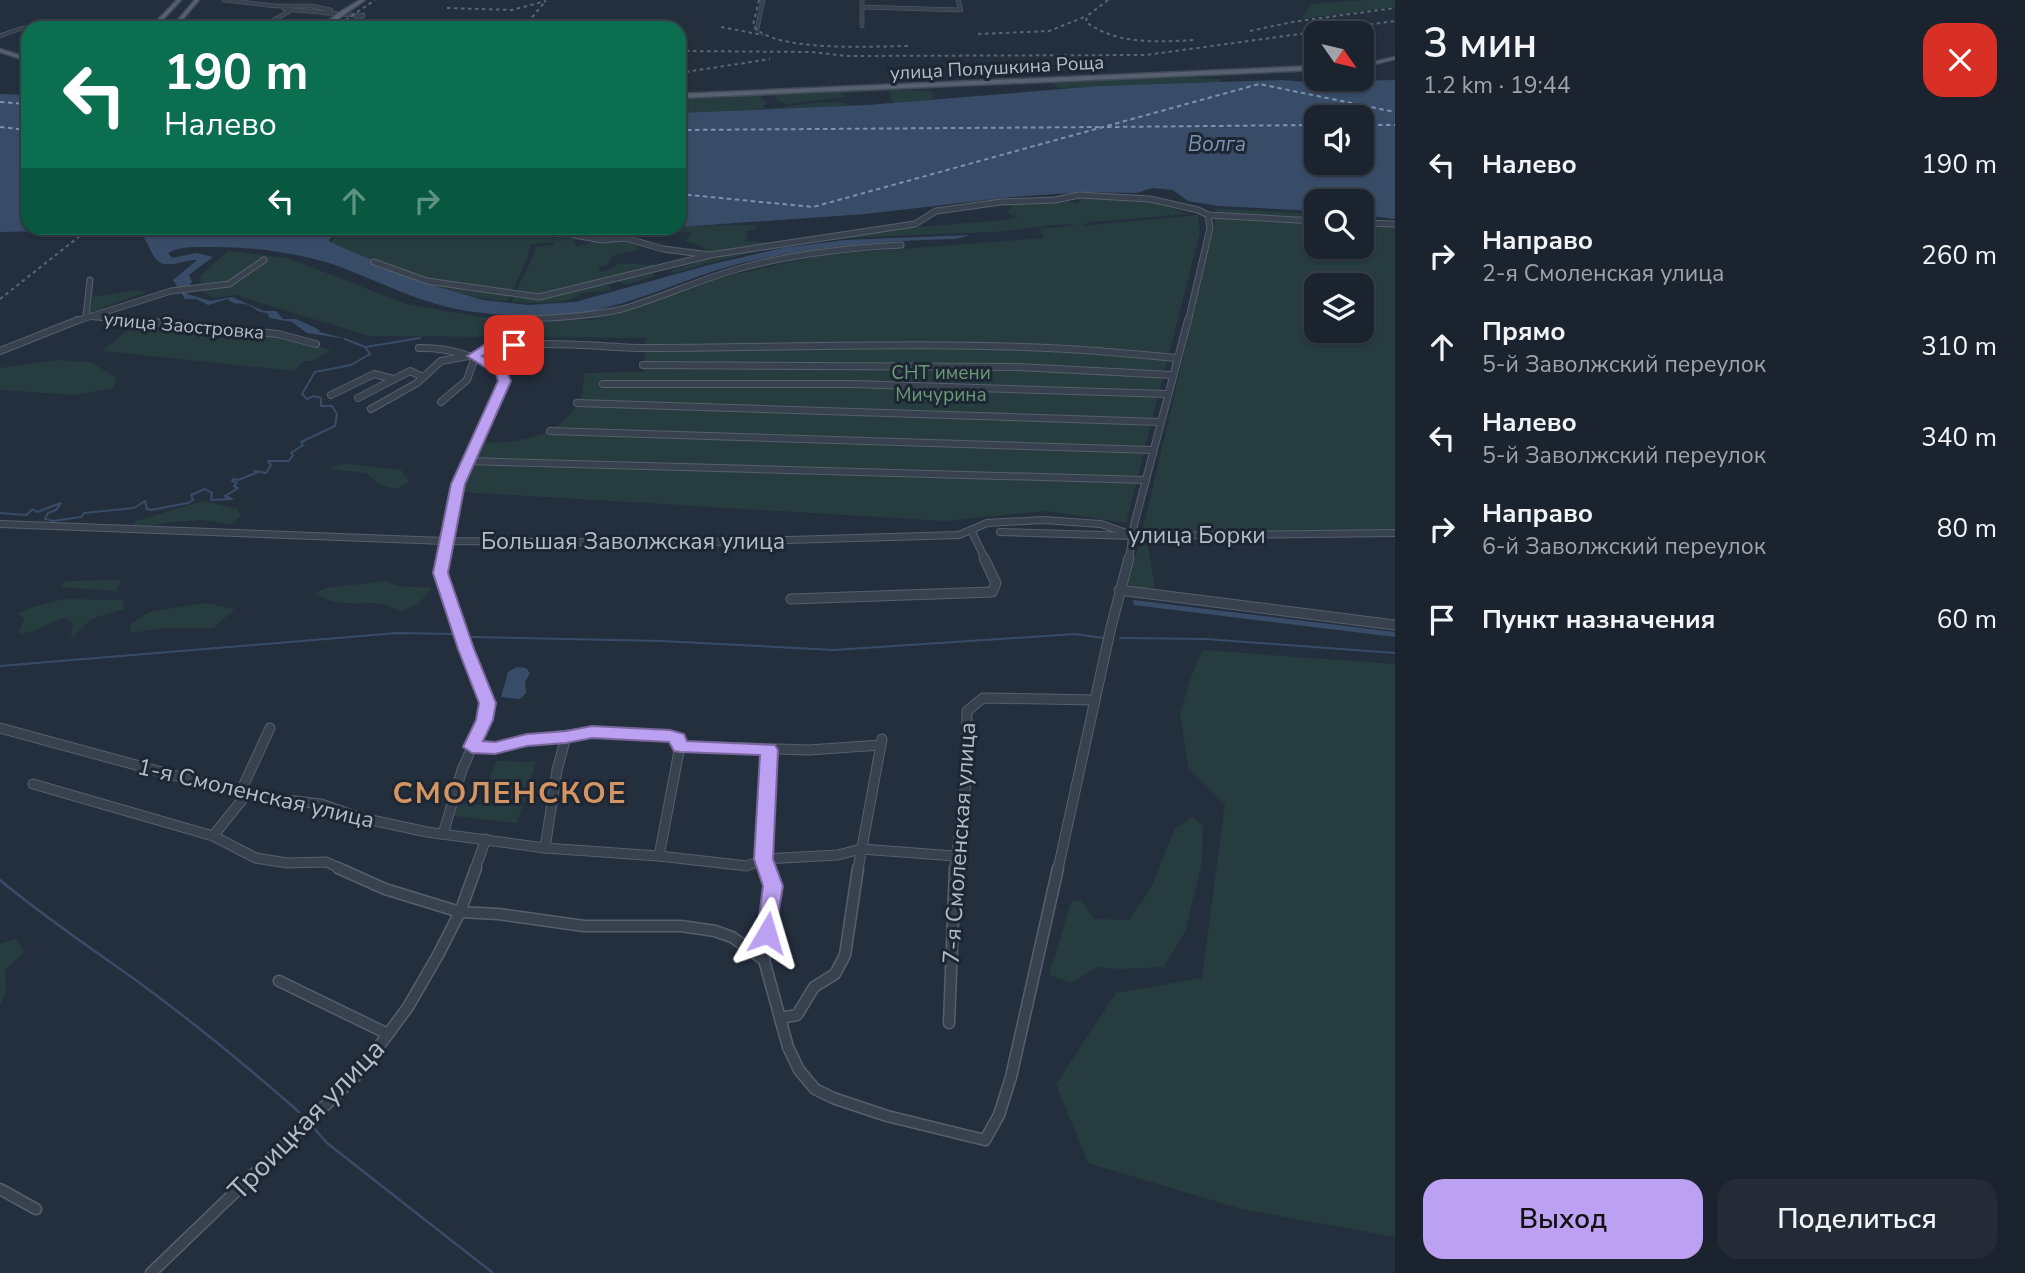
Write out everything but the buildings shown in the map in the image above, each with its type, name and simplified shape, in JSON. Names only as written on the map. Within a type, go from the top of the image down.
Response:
[{"type":"main road","points":[[159,21],[179,0]]},
{"type":"main road","points":[[179,21],[197,0]]},
{"type":"main road","points":[[331,21],[363,0]]},
{"type":"main road","points":[[0,50],[21,58]]},
{"type":"main road","points":[[1374,63],[1395,58]]},
{"type":"main road","name":"улица Полушкина Роща","points":[[686,96],[1304,69]]},
{"type":"street","points":[[224,0],[363,16],[357,21]]},
{"type":"street","points":[[275,6],[289,0]]},
{"type":"street","points":[[289,9],[298,0]]},
{"type":"street","points":[[757,29],[763,0]]},
{"type":"street","points":[[862,0],[862,26]]},
{"type":"street","points":[[862,7],[961,10],[958,0]]},
{"type":"street","points":[[289,9],[310,8],[304,5]]},
{"type":"street","points":[[272,21],[289,9],[288,7],[304,5],[331,10],[328,14]]},
{"type":"street","points":[[0,36],[21,28]]},
{"type":"street","points":[[374,262],[427,281],[539,297],[560,294],[638,271],[710,256],[803,239],[915,224],[936,211],[1001,202],[1055,200],[1079,195],[1150,199],[1198,210],[1208,215],[1304,220]]},
{"type":"street","points":[[769,750],[764,859],[773,886],[764,960],[788,1047],[799,1070],[815,1089],[833,1098],[985,1140],[993,1132],[1014,1058],[1119,590],[1135,536],[1134,525],[1203,262],[1210,228],[1208,215]]},
{"type":"street","points":[[1374,224],[1395,225]]},
{"type":"street","points":[[573,235],[602,240],[625,238],[663,249],[710,256]]},
{"type":"street","points":[[519,345],[526,340],[532,319],[586,316],[612,311],[689,284],[777,260],[850,248],[901,245]]},
{"type":"street","points":[[0,351],[86,316],[171,291],[229,284],[264,260]]},
{"type":"street","name":"улица Заостровка","points":[[90,280],[86,316],[278,334],[316,344]]},
{"type":"street","points":[[371,409],[395,397],[424,377],[441,361],[473,356],[488,348],[519,345],[644,348],[957,346],[1066,349],[1178,358]]},
{"type":"street","points":[[419,348],[448,349],[473,356],[502,372],[505,381],[458,484],[454,511],[445,541],[441,573],[466,649],[488,703],[484,720],[462,770],[443,834]]},
{"type":"street","points":[[441,402],[467,380],[473,356]]},
{"type":"street","points":[[643,365],[1018,367],[1172,375]]},
{"type":"street","points":[[358,398],[410,371],[424,377]]},
{"type":"street","points":[[331,395],[374,373],[394,379]]},
{"type":"street","points":[[603,384],[851,384],[1167,394]]},
{"type":"street","points":[[577,404],[1160,422]]},
{"type":"street","points":[[550,431],[1153,450]]},
{"type":"street","points":[[467,461],[1146,480]]},
{"type":"street","name":"Большая Заволжская улица","points":[[0,524],[445,541],[689,544],[946,536],[972,532],[987,523],[1059,520],[1107,526],[1135,536]]},
{"type":"street","points":[[791,599],[992,592],[996,583],[972,532]]},
{"type":"street","name":"улица Борки","points":[[1000,532],[1135,536],[1395,533]]},
{"type":"street","points":[[1119,590],[1395,625]]},
{"type":"street","name":"7-я Смоленская улица","points":[[949,1023],[955,856],[966,782],[967,711],[983,698],[1095,700]]},
{"type":"street","name":"1-я Смоленская улица","points":[[0,728],[243,794],[321,804],[372,820],[443,834],[545,848],[659,856],[747,866],[764,859],[838,855],[861,849],[955,856]]},
{"type":"street","points":[[213,836],[243,794],[270,728]]},
{"type":"street","points":[[472,747],[495,748],[527,740],[592,732],[678,738],[680,746],[659,856]]},
{"type":"street","points":[[545,848],[556,770],[566,737]]},
{"type":"street","points":[[680,746],[769,750],[882,742],[861,849],[845,955],[835,974],[814,987],[797,1014],[780,1018]]},
{"type":"street","points":[[33,784],[213,836],[256,858],[288,863],[326,862],[385,889],[460,912],[498,914],[584,926],[681,926],[704,929],[732,937],[764,960]]},
{"type":"street","name":"Троицкая улица","points":[[151,1273],[360,1072],[408,1007],[460,912],[486,839]]},
{"type":"street","points":[[279,981],[388,1034]]},
{"type":"street","points":[[0,1189],[36,1209]]},
{"type":"green space","points":[[1395,0],[1395,7],[1301,19],[1311,4]]},
{"type":"green space","points":[[1179,77],[1222,79],[1219,82],[1058,88],[1050,82]]},
{"type":"green space","points":[[893,89],[930,91],[936,95],[932,99],[894,103],[888,91],[843,93],[844,97],[786,104],[778,101],[775,95]]},
{"type":"green space","points":[[772,94],[760,97],[767,104],[763,106],[767,109],[820,102],[846,103],[847,106],[686,113],[686,98]]},
{"type":"green space","name":"СНТ имени Мичурина","points":[[1088,196],[1148,201],[1188,214],[1089,222],[1081,226],[1198,215],[1200,232],[1126,523],[1047,511],[945,521],[461,492],[480,443],[534,437],[558,425],[579,402],[585,373],[644,372],[646,338],[369,336],[235,295],[214,298],[202,292],[200,276],[228,251],[288,258],[406,304],[481,317],[593,320],[718,278],[823,255],[1044,238],[1040,229],[1078,225],[828,240],[755,252],[674,273],[670,271],[712,257],[700,245],[686,241],[692,232],[686,232],[686,226],[756,225],[757,229],[745,231],[748,239],[744,241],[775,243],[866,231],[1005,220],[1019,216],[1006,211],[1013,207],[1002,205],[1052,201],[1063,203],[1066,199],[1075,204],[1081,201],[1075,198]]},
{"type":"green space","points":[[1214,208],[1304,213],[1304,259],[1374,259],[1374,225],[1395,226],[1395,529],[1142,533],[1216,218],[1220,218]]},
{"type":"green space","points":[[348,235],[552,235],[554,241],[556,235],[570,235],[577,247],[592,242],[634,242],[639,250],[614,255],[607,265],[598,268],[600,272],[622,264],[654,264],[659,267],[651,271],[655,276],[628,284],[616,282],[608,285],[611,290],[586,292],[554,302],[511,302],[537,247],[554,245],[555,242],[531,244],[508,301],[466,295],[416,281],[368,262],[330,242],[337,236]]},
{"type":"green space","points":[[136,290],[146,292],[89,313],[93,297]]},
{"type":"green space","points":[[138,322],[274,336],[331,350],[313,361],[304,361],[294,371],[102,351]]},
{"type":"green space","points":[[57,360],[91,362],[116,378],[114,388],[75,395],[0,390],[0,368]]},
{"type":"green space","points":[[341,463],[401,470],[409,482],[397,489],[381,485],[366,473],[330,469]]},
{"type":"green space","points":[[203,501],[238,509],[240,516],[230,525],[192,520],[132,526],[136,521]]},
{"type":"green space","points":[[1147,542],[1155,587],[1137,589],[1128,583],[1139,545]]},
{"type":"green space","points":[[121,580],[116,591],[60,587],[66,581]]},
{"type":"green space","points":[[385,581],[398,586],[432,588],[418,604],[401,611],[377,603],[336,602],[315,593],[326,588]]},
{"type":"green space","points":[[63,599],[123,600],[124,609],[91,619],[71,638],[73,623],[65,617],[34,631],[19,634],[24,618],[17,614]]},
{"type":"green space","points":[[205,603],[235,609],[213,628],[163,628],[131,633],[130,625],[149,612]]},
{"type":"green space","points":[[1203,650],[1395,664],[1395,1237],[1241,1209],[1088,1163],[1056,1084],[1116,993],[1202,978],[1225,804],[1188,767],[1180,713],[1192,674]]},
{"type":"green space","points":[[496,761],[536,762],[517,823],[454,816],[458,803],[481,805]]},
{"type":"green space","points":[[1192,817],[1203,826],[1202,862],[1185,932],[1164,967],[1097,967],[1072,983],[1049,975],[1071,902],[1081,900],[1094,919],[1129,920],[1150,890],[1174,830]]},
{"type":"green space","points":[[15,939],[25,951],[5,970],[6,992],[0,1005],[0,944]]},
{"type":"water","name":"Волга","points":[[1282,80],[1304,82],[1304,91],[1374,91],[1374,80],[1395,80],[1395,219],[1374,216],[1374,189],[1304,189],[1304,210],[1218,206],[1188,201],[1173,190],[1152,188],[1137,193],[1085,192],[1012,197],[865,214],[686,227],[686,113],[867,105],[1099,86]]},
{"type":"water","points":[[0,94],[21,95],[21,232],[0,232]]},
{"type":"water","points":[[336,235],[329,239],[330,242],[428,284],[483,300],[528,305],[575,302],[782,248],[845,240],[970,235],[956,239],[849,245],[769,257],[724,268],[601,309],[538,316],[475,312],[438,305],[335,265],[289,254],[225,247],[188,247],[168,253],[172,258],[197,253],[213,257],[189,275],[192,282],[185,291],[187,294],[211,301],[232,297],[264,311],[276,311],[283,319],[296,319],[320,332],[346,339],[307,333],[292,322],[270,318],[267,313],[228,299],[208,305],[196,299],[185,299],[173,280],[197,260],[168,264],[159,262],[143,236]]},
{"type":"water","points":[[1133,600],[1395,632],[1395,637],[1134,605]]},
{"type":"water","points":[[517,667],[526,668],[530,673],[525,682],[526,693],[520,699],[501,697],[508,672]]},
{"type":"waterway","points":[[366,347],[420,338]]},
{"type":"waterway","points":[[0,513],[26,515],[33,509],[37,512],[61,503],[56,510],[48,513],[45,519],[53,521],[81,517],[84,513],[134,508],[145,501],[147,509],[151,510],[188,503],[193,500],[191,495],[205,489],[212,493],[211,500],[232,499],[225,496],[238,488],[234,486],[237,483],[232,481],[233,479],[238,480],[256,473],[255,471],[266,473],[271,465],[268,461],[289,461],[293,455],[291,453],[303,445],[301,442],[335,426],[337,414],[332,406],[321,406],[321,398],[314,396],[307,399],[302,394],[315,372],[351,365],[370,354],[365,347],[345,339]]},
{"type":"waterway","points":[[0,666],[397,633],[456,634]]},
{"type":"waterway","points":[[472,637],[661,641],[834,650],[1075,634],[1103,638]]},
{"type":"waterway","points":[[1120,638],[1206,639],[1395,653]]},
{"type":"waterway","points":[[0,880],[179,1012],[299,1112]]},
{"type":"waterway","points":[[314,1128],[327,1143],[493,1273]]},
{"type":"ferry route","points":[[686,195],[813,207],[1259,84],[1395,112]]},
{"type":"ferry route","points":[[0,102],[21,104]]},
{"type":"ferry route","points":[[1107,127],[1304,125]]},
{"type":"ferry route","points":[[1374,125],[1395,125]]},
{"type":"ferry route","points":[[0,127],[21,129]]},
{"type":"ferry route","points":[[686,130],[1101,127]]},
{"type":"railway","points":[[344,21],[375,0]]},
{"type":"railway","points":[[759,0],[753,25],[764,34],[780,40],[825,46],[908,46]]},
{"type":"railway","points":[[1087,16],[1108,0]]},
{"type":"railway","points":[[447,8],[512,10],[546,1]]},
{"type":"railway","points":[[529,21],[544,3]]},
{"type":"railway","points":[[1250,31],[1292,22],[1395,8]]},
{"type":"railway","points":[[978,34],[1049,31],[1087,16]]},
{"type":"railway","points":[[1087,16],[1086,22],[1111,35],[1124,38],[1152,41],[1195,40]]},
{"type":"railway","points":[[686,51],[812,52],[847,56],[1146,55],[1395,21]]},
{"type":"railway","points":[[721,27],[763,35]]},
{"type":"railway","points":[[686,72],[770,59]]},
{"type":"railway","points":[[0,299],[81,235]]},
{"type":"district","name":"СМОЛЕНСКОЕ","points":[[510,793]]},
{"type":"route","points":[[514,345],[483,349],[473,356],[502,372],[505,381],[458,484],[441,573],[466,649],[488,703],[472,747],[495,748],[527,740],[592,732],[670,736],[678,738],[680,746],[769,750],[764,859],[773,886],[767,933]]}]
